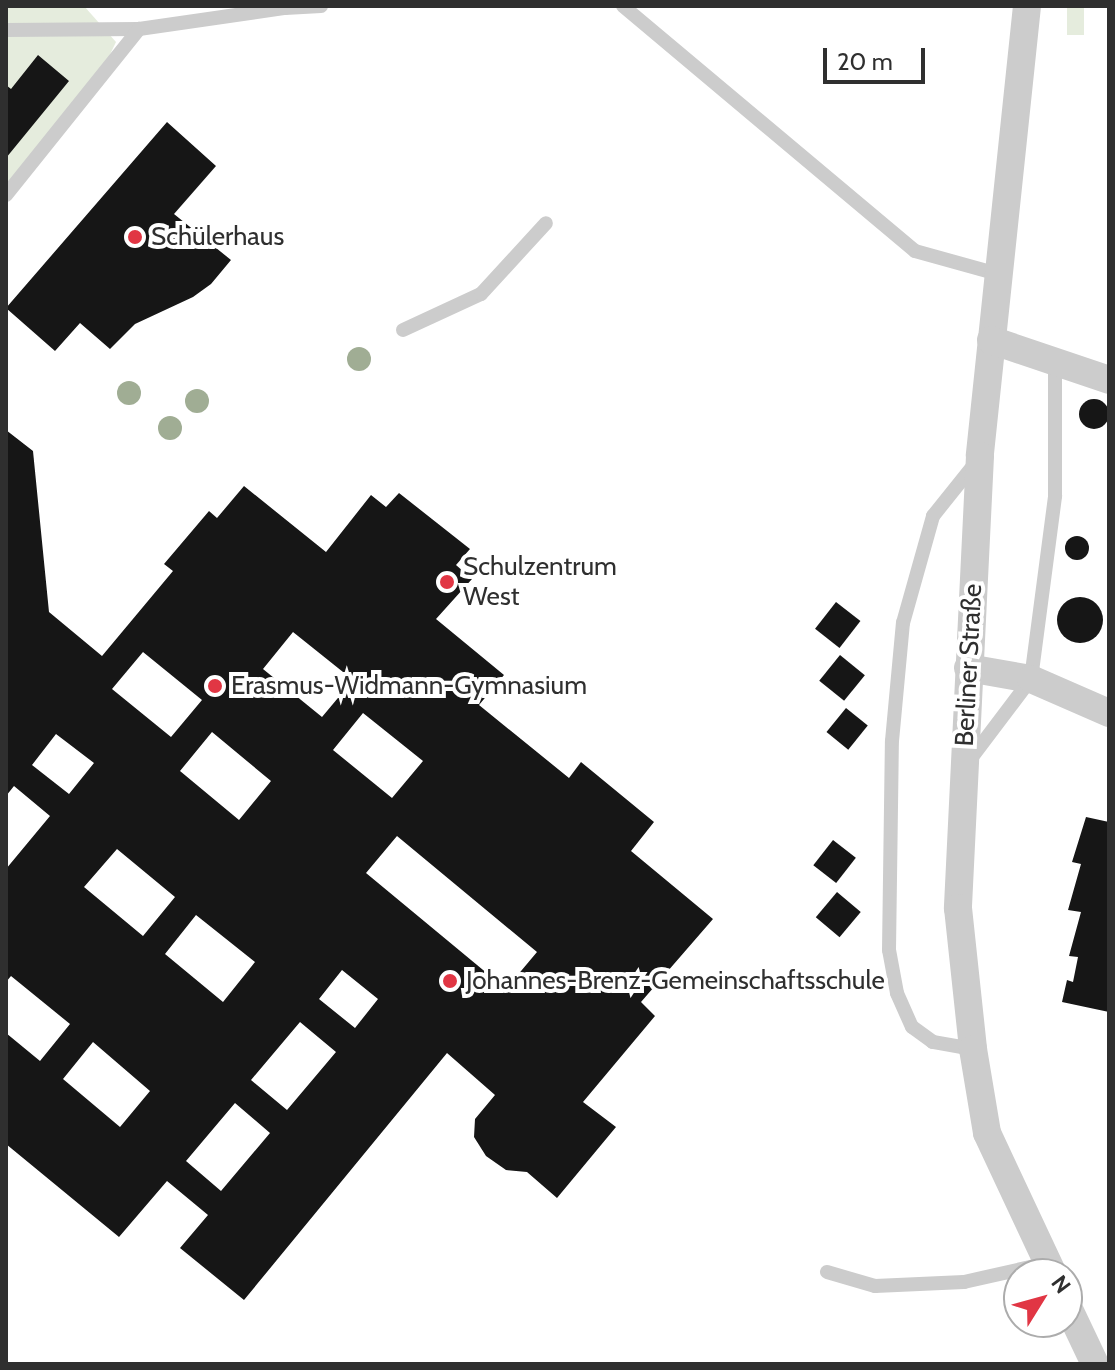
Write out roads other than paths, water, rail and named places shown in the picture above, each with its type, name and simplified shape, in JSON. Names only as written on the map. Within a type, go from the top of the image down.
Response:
[{"type":"street","points":[[1008,6],[1021,41]]},
{"type":"street","name":"Berliner Straße","points":[[1027,6],[980,456],[958,908],[973,1049],[987,1133],[1045,1258]]},
{"type":"street","points":[[1021,41],[1047,6]]},
{"type":"street","points":[[991,340],[1109,380]]},
{"type":"street","points":[[968,668],[1031,679],[1109,713]]},
{"type":"street","points":[[1083,1338],[1095,1364]]},
{"type":"lane","points":[[6,30],[139,29],[321,6]]},
{"type":"lane","points":[[623,6],[915,251],[998,274]]},
{"type":"lane","points":[[6,195],[139,29]]},
{"type":"lane","points":[[403,330],[481,294],[546,223]]},
{"type":"lane","points":[[964,768],[1031,679],[1055,496],[1055,360]]},
{"type":"lane","points":[[973,1049],[933,1042],[912,1027],[897,993],[889,950],[892,741],[903,623],[933,516],[980,456]]},
{"type":"lane","points":[[827,1272],[875,1286],[964,1282],[1003,1276]]},
{"type":"place","name":"Schülerhaus","points":[[135,237]]},
{"type":"place","name":"Schulzentrum West","points":[[447,582]]},
{"type":"place","name":"Erasmus-Widmann-Gymnasium","points":[[215,686]]},
{"type":"place","name":"Johannes-Brenz-Gemeinschaftsschule","points":[[450,981]]}]
